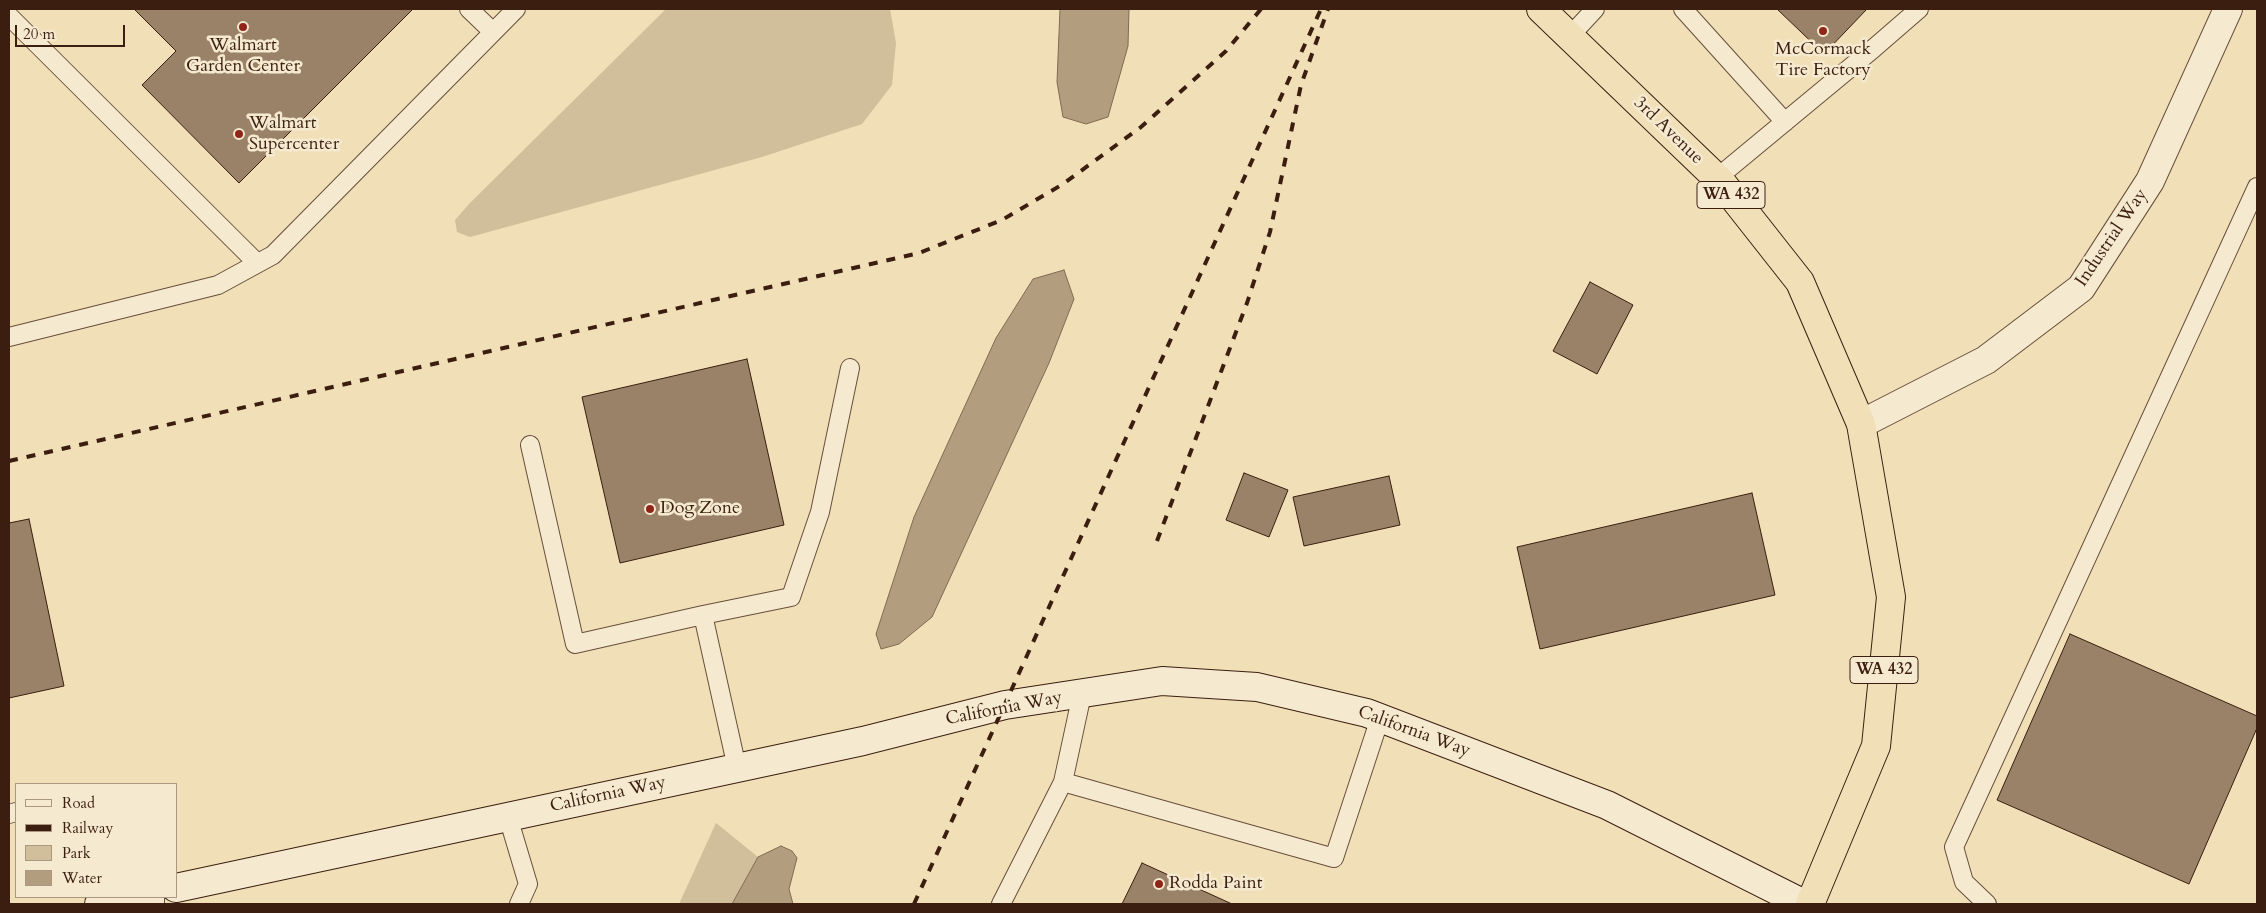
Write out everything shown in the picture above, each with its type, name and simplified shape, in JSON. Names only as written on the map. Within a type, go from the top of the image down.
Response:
[{"type":"highway","name":"3rd Avenue","points":[[1541,9],[1717,178],[1800,282],[1861,424]]},
{"type":"highway","name":"WA 432","points":[[1810,904],[1876,746],[1892,597],[1861,424]]},
{"type":"street","name":"Industrial Way","points":[[1861,424],[1986,360],[2081,288],[2150,181],[2228,9]]},
{"type":"street","name":"California Way","points":[[178,888],[863,741],[1005,705],[1162,682],[1257,687],[1367,713],[1607,805],[1804,904]]},
{"type":"street","points":[[103,901],[127,898]]},
{"type":"lane","points":[[469,9],[493,32]]},
{"type":"lane","points":[[9,337],[218,285],[273,255],[516,9]]},
{"type":"lane","points":[[1570,36],[1595,9]]},
{"type":"lane","points":[[1683,9],[1785,122]]},
{"type":"lane","points":[[1717,178],[1919,9]]},
{"type":"lane","points":[[9,16],[258,263]]},
{"type":"lane","points":[[1987,904],[1964,882],[1954,847],[2257,187]]},
{"type":"lane","points":[[530,445],[575,644],[791,596],[820,512],[850,368]]},
{"type":"lane","points":[[703,615],[736,768]]},
{"type":"lane","points":[[1001,904],[1062,782],[1082,694]]},
{"type":"lane","points":[[1062,782],[1334,858],[1380,718]]},
{"type":"lane","points":[[508,817],[528,884],[519,904]]},
{"type":"green space","points":[[666,9],[890,9],[896,43],[892,85],[862,124],[762,157],[470,237],[457,232],[455,220],[469,204]]},
{"type":"green space","points":[[716,823],[758,857],[732,904],[679,904]]},
{"type":"water","points":[[1060,9],[1129,9],[1128,46],[1108,117],[1086,124],[1063,117],[1057,82]]},
{"type":"water","points":[[1064,270],[1074,299],[1049,363],[932,617],[899,644],[881,649],[876,634],[914,517],[996,338],[1033,279]]},
{"type":"water","points":[[781,846],[792,851],[797,858],[789,889],[793,904],[732,904],[758,857]]},
{"type":"building","name":"Walmart Supercenter","points":[[134,9],[413,9],[239,183],[142,85],[176,51]]},
{"type":"building","name":"McCormack Tire Factory","points":[[1777,9],[1867,9],[1824,54]]},
{"type":"building","points":[[1590,282],[1633,305],[1597,374],[1553,351]]},
{"type":"building","points":[[747,359],[784,525],[620,563],[582,397]]},
{"type":"building","points":[[1244,473],[1288,490],[1269,537],[1226,520]]},
{"type":"building","points":[[1389,476],[1400,525],[1304,546],[1293,497]]},
{"type":"building","points":[[1752,493],[1775,595],[1540,649],[1517,547]]},
{"type":"building","points":[[29,519],[64,686],[9,698],[9,523]]},
{"type":"building","points":[[2070,634],[2257,716],[2257,728],[2189,884],[1997,800]]},
{"type":"building","name":"Rodda Paint","points":[[1142,863],[1232,904],[1122,904]]},
{"type":"railway","points":[[9,461],[919,253],[1002,220],[1063,184],[1141,127],[1226,51],[1261,9]]},
{"type":"railway","points":[[914,904],[1321,9]]},
{"type":"railway","points":[[1157,541],[1247,303],[1270,232],[1301,85],[1328,9]]},
{"type":"place","name":"Walmart Garden Center","points":[[243,27]]},
{"type":"place","name":"McCormack Tire Factory","points":[[1823,31]]},
{"type":"place","name":"Walmart Supercenter","points":[[239,134]]},
{"type":"place","name":"Dog Zone","points":[[650,509]]},
{"type":"place","name":"Rodda Paint","points":[[1159,884]]}]
